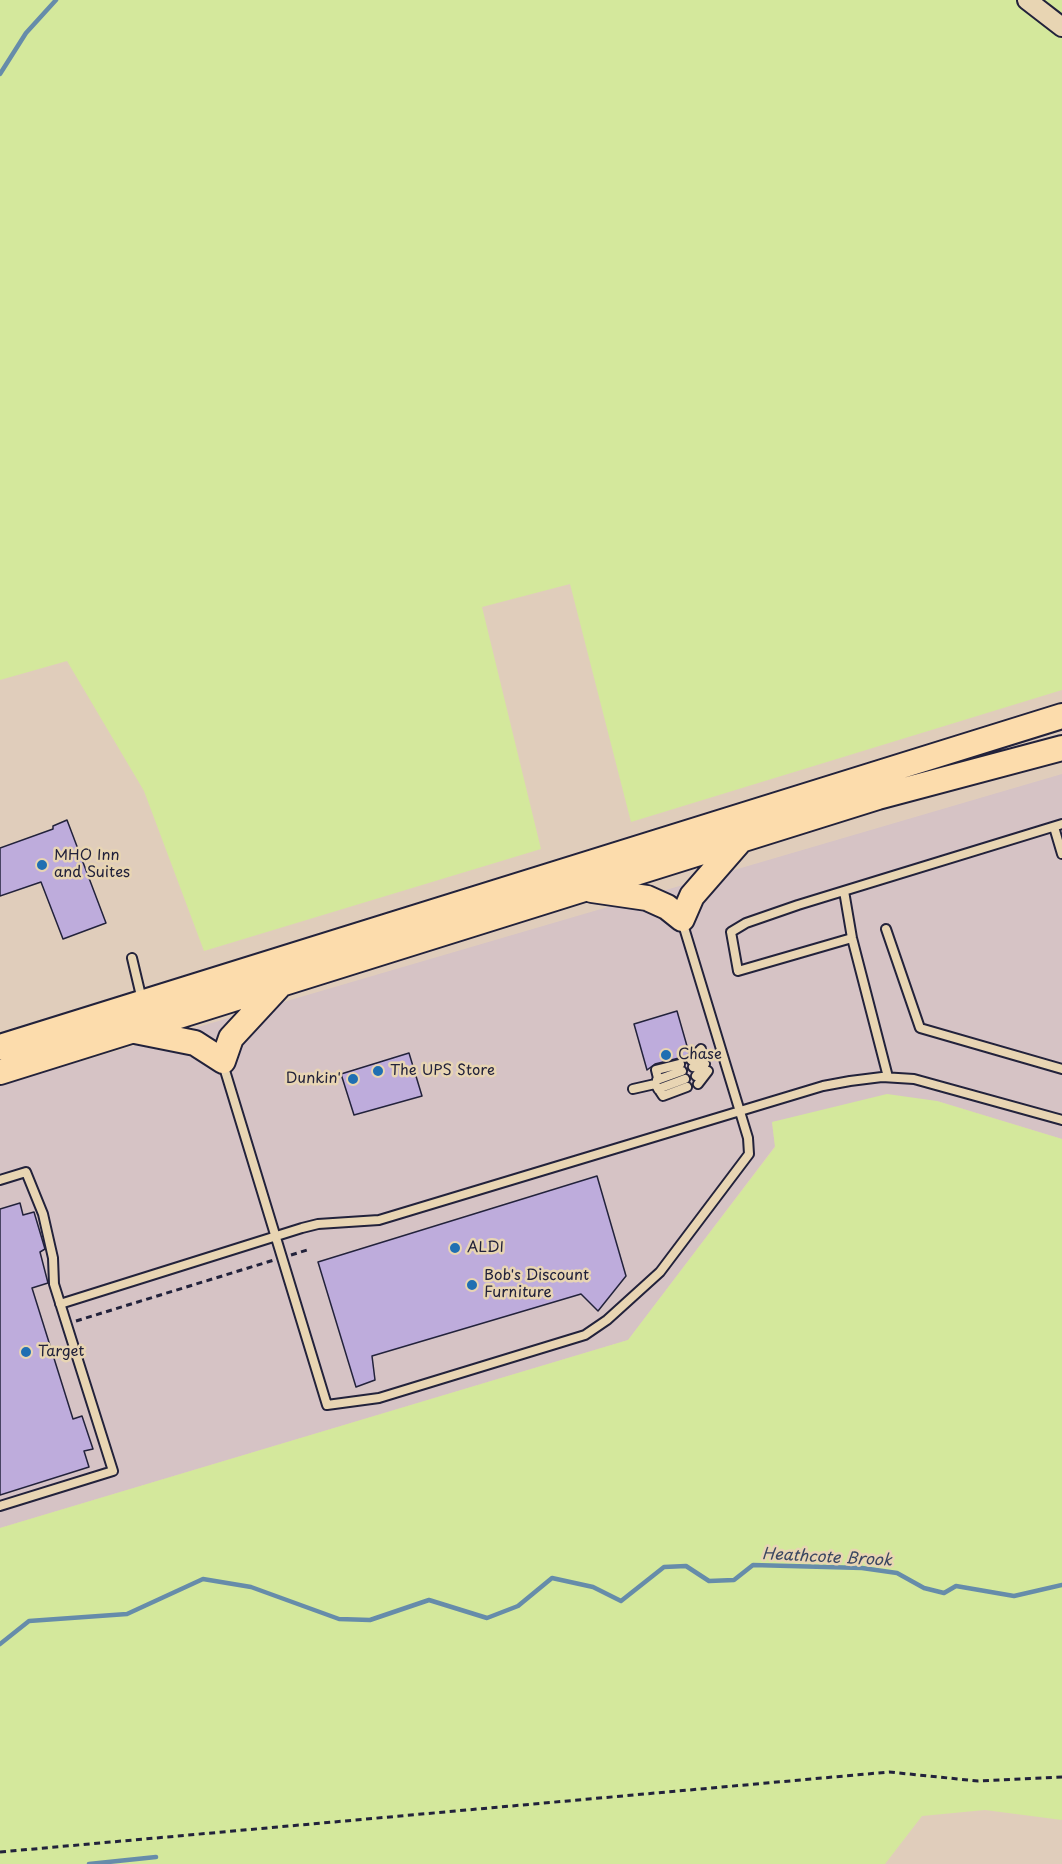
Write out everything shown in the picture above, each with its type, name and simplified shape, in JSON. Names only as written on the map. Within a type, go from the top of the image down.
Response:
[{"type":"highway","points":[[0,1047],[1062,716]]},
{"type":"highway","points":[[0,1072],[878,797],[1062,748]]},
{"type":"highway","points":[[584,889],[647,898],[667,907],[681,919],[692,896],[741,840]]},
{"type":"highway","points":[[133,1031],[195,1043],[223,1061],[231,1038],[280,985]]},
{"type":"street","points":[[1027,0],[1062,27]]},
{"type":"lane","points":[[852,938],[738,971],[731,932],[746,923],[1058,825],[1062,854]]},
{"type":"lane","points":[[844,891],[852,938],[888,1077]]},
{"type":"lane","points":[[223,1061],[327,1405],[379,1398],[585,1335],[607,1320],[660,1272],[749,1154],[748,1137],[681,919]]},
{"type":"lane","points":[[886,930],[920,1028],[1062,1069]]},
{"type":"lane","points":[[132,958],[143,1002]]},
{"type":"lane","points":[[704,1060],[695,1072],[704,1060]]},
{"type":"lane","points":[[633,1089],[657,1084],[681,1067]]},
{"type":"lane","points":[[60,1304],[318,1224],[379,1220],[741,1113],[823,1086],[888,1077],[914,1079],[1062,1120]]},
{"type":"lane","points":[[657,1084],[663,1096],[686,1083]]},
{"type":"lane","points":[[0,1180],[26,1172],[49,1236],[54,1258],[54,1284],[112,1471],[0,1506]]},
{"type":"path","points":[[66,1324],[307,1250]]},
{"type":"path","points":[[0,1852],[889,1772],[978,1781],[1062,1777]]},
{"type":"shaded area","points":[[1062,774],[1062,1139],[937,1101],[772,1122],[775,1146],[628,1340],[0,1528],[0,1085]]},
{"type":"green space","points":[[0,0],[1062,0],[1062,690],[631,822],[570,584],[482,607],[541,849],[204,951],[144,791],[67,661],[0,680]]},
{"type":"green space","points":[[887,1094],[937,1101],[1062,1139],[1062,1820],[985,1810],[922,1816],[885,1864],[0,1864],[0,1528],[628,1340],[775,1147],[772,1122]]},
{"type":"building","name":"MHO Inn and Suites","points":[[67,820],[106,923],[63,939],[41,882],[0,896],[0,848],[53,829],[53,826]]},
{"type":"building","name":"Chase","points":[[677,1011],[689,1053],[685,1061],[679,1058],[655,1064],[647,1070],[634,1024]]},
{"type":"building","points":[[409,1053],[422,1096],[354,1115],[341,1074]]},
{"type":"building","name":"Bob's Discount Furniture","points":[[597,1176],[626,1276],[598,1311],[581,1294],[372,1356],[375,1380],[356,1387],[318,1262]]},
{"type":"building","name":"Target","points":[[20,1203],[23,1215],[34,1212],[45,1249],[40,1252],[48,1283],[32,1288],[73,1419],[82,1416],[93,1449],[84,1451],[89,1467],[0,1495],[0,1209]]},
{"type":"waterway","points":[[0,74],[26,33],[56,0]]},
{"type":"waterway","name":"Heathcote Brook","points":[[0,1644],[29,1621],[127,1614],[203,1579],[251,1587],[339,1619],[370,1620],[429,1600],[487,1618],[518,1606],[552,1578],[593,1587],[621,1601],[664,1567],[686,1566],[709,1581],[734,1580],[753,1565],[862,1568],[897,1573],[924,1588],[944,1593],[956,1586],[1014,1596],[1062,1585]]},
{"type":"waterway","points":[[89,1864],[156,1857]]},
{"type":"place","name":"MHO Inn and Suites","points":[[42,865]]},
{"type":"place","name":"Chase","points":[[666,1055]]},
{"type":"place","name":"The UPS Store","points":[[378,1071]]},
{"type":"place","name":"Dunkin'","points":[[353,1079]]},
{"type":"place","name":"ALDI","points":[[455,1248]]},
{"type":"place","name":"Bob's Discount Furniture","points":[[472,1285]]},
{"type":"place","name":"Target","points":[[26,1352]]}]
